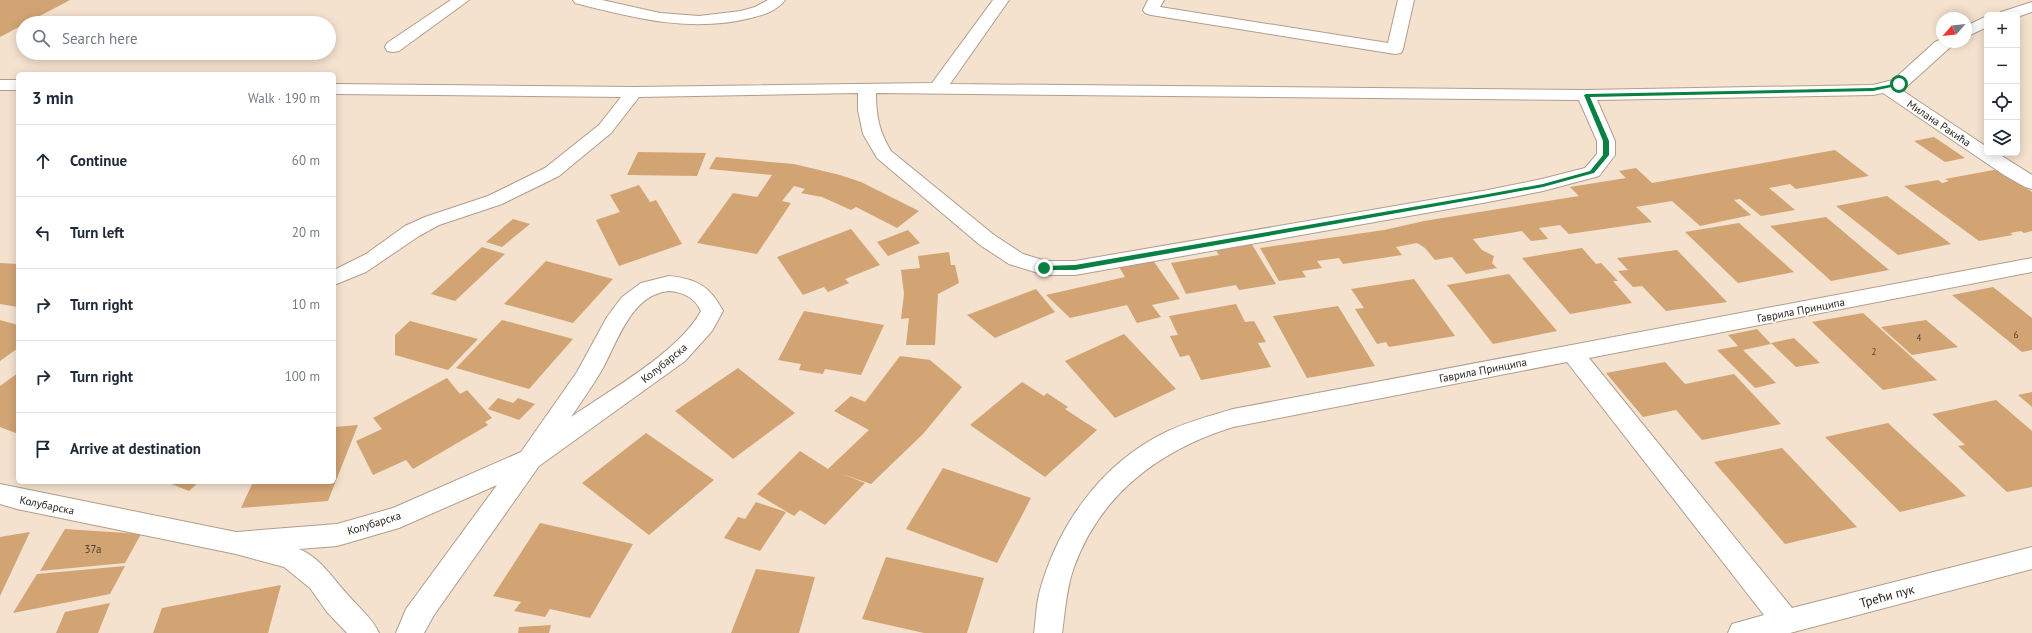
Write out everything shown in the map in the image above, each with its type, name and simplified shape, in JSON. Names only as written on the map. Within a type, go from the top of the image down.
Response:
[{"type":"street","points":[[393,47],[461,0]]},
{"type":"street","points":[[581,0],[675,21],[704,22],[758,12],[777,0]]},
{"type":"street","points":[[937,89],[1001,0]]},
{"type":"street","points":[[1156,0],[1151,10],[1395,48],[1406,0]]},
{"type":"street","points":[[2018,12],[2032,8]]},
{"type":"street","points":[[1972,29],[1984,23]]},
{"type":"street","points":[[336,89],[634,92],[867,88],[1586,95],[1873,90],[1899,84],[1939,48]]},
{"type":"street","points":[[0,85],[16,85]]},
{"type":"street","points":[[867,88],[867,110],[872,134],[884,154],[987,240],[1016,259],[1044,268],[1075,268],[1481,197],[1543,185],[1592,172],[1606,155],[1606,141],[1586,95]]},
{"type":"street","name":"Милана Ракића","points":[[1887,88],[2011,171],[2032,183]]},
{"type":"street","points":[[336,277],[373,259],[412,231],[432,221],[495,200],[552,172],[580,151],[604,129],[634,92]]},
{"type":"street","name":"Гаврила Принципа","points":[[1048,633],[1055,587],[1065,555],[1084,519],[1107,489],[1134,465],[1164,444],[1198,429],[1233,418],[2032,265]]},
{"type":"street","name":"Колубарска","points":[[236,543],[337,535],[399,517],[527,461],[677,355],[704,326],[712,311],[710,305],[700,292],[686,285],[672,284],[654,287],[640,293],[625,308],[586,376],[527,461],[420,612],[410,633]]},
{"type":"street","points":[[1572,353],[1786,622]]},
{"type":"street","name":"Колубарска","points":[[0,494],[17,500],[236,543],[292,558],[320,580],[337,603],[365,633]]},
{"type":"street","name":"Трећи пук","points":[[1742,633],[2032,558]]},
{"type":"building","points":[[0,0],[70,0],[40,16],[16,16],[16,29],[0,37]]},
{"type":"building","points":[[1934,137],[1965,158],[1945,162],[1914,141]]},
{"type":"building","points":[[1835,150],[1869,176],[1796,189],[1790,184],[1769,188],[1795,210],[1761,216],[1740,199],[1734,200],[1751,215],[1700,226],[1672,201],[1636,207],[1652,222],[1569,234],[1560,225],[1539,228],[1548,239],[1531,241],[1522,231],[1473,239],[1482,250],[1494,256],[1492,263],[1497,268],[1466,274],[1452,257],[1435,260],[1425,248],[1417,243],[1396,247],[1402,255],[1343,264],[1339,258],[1317,261],[1322,268],[1302,271],[1306,277],[1279,281],[1260,248],[1384,230],[1424,221],[1579,196],[1570,187],[1626,178],[1619,171],[1636,168],[1652,183]]},
{"type":"building","points":[[638,152],[706,153],[697,176],[627,175]]},
{"type":"building","points":[[716,157],[794,164],[840,175],[861,182],[919,211],[897,228],[856,207],[851,210],[822,197],[801,193],[805,189],[794,186],[782,201],[791,203],[757,254],[697,243],[733,193],[757,197],[772,175],[709,169]]},
{"type":"building","points":[[1999,169],[2032,192],[2032,231],[2024,233],[2021,231],[2010,233],[2013,235],[1979,241],[1904,186],[1938,180],[1942,183],[1949,181],[1945,179]]},
{"type":"building","points":[[639,185],[650,202],[656,200],[682,244],[619,266],[596,220],[620,212],[610,195]]},
{"type":"building","points":[[1887,196],[1951,244],[1898,255],[1836,206]]},
{"type":"building","points":[[1826,217],[1889,270],[1831,281],[1770,226]]},
{"type":"building","points":[[513,219],[530,224],[502,247],[486,242]]},
{"type":"building","points":[[1739,223],[1794,272],[1738,283],[1685,232]]},
{"type":"building","points":[[851,229],[880,265],[845,279],[849,283],[828,292],[824,287],[803,295],[777,257]]},
{"type":"building","points":[[908,230],[920,243],[888,256],[877,242]]},
{"type":"building","points":[[1251,243],[1276,284],[1239,290],[1236,285],[1186,294],[1171,263],[1219,255],[1215,249]]},
{"type":"building","points":[[482,247],[505,254],[455,301],[431,294]]},
{"type":"building","points":[[1582,248],[1596,264],[1601,263],[1618,281],[1613,281],[1632,303],[1570,314],[1522,258]]},
{"type":"building","points":[[1677,250],[1727,302],[1666,311],[1642,286],[1633,287],[1618,271],[1628,270],[1617,258]]},
{"type":"building","points":[[949,252],[951,265],[955,265],[959,283],[938,294],[935,345],[906,345],[909,318],[901,319],[904,294],[901,270],[920,268],[918,256]]},
{"type":"building","points":[[1152,259],[1180,299],[1152,305],[1161,317],[1137,323],[1127,305],[1070,318],[1046,295],[1125,277],[1119,267]]},
{"type":"building","points":[[546,261],[613,279],[573,323],[504,304]]},
{"type":"building","points":[[0,263],[16,264],[16,307],[0,304]]},
{"type":"building","points":[[1509,274],[1557,331],[1493,344],[1447,285]]},
{"type":"building","points":[[1414,279],[1455,336],[1389,347],[1386,342],[1377,344],[1355,309],[1364,308],[1351,289]]},
{"type":"building","points":[[1993,287],[2032,318],[2032,350],[2022,352],[1952,295]]},
{"type":"building","points":[[1036,289],[1055,312],[995,338],[967,315]]},
{"type":"building","points":[[1236,304],[1245,322],[1254,321],[1266,342],[1258,343],[1271,367],[1201,380],[1189,355],[1180,357],[1170,336],[1178,335],[1169,316]]},
{"type":"building","points":[[1338,306],[1375,366],[1307,378],[1273,316]]},
{"type":"building","points":[[804,311],[884,325],[861,375],[825,369],[823,374],[799,370],[801,364],[778,360]]},
{"type":"building","points":[[1863,313],[1937,380],[1883,390],[1812,322]]},
{"type":"building","points":[[0,320],[16,324],[16,349],[0,361]]},
{"type":"building","points":[[502,320],[573,339],[529,389],[456,368]]},
{"type":"building","points":[[1926,320],[1958,347],[1912,355],[1881,327]]},
{"type":"building","points":[[410,321],[478,339],[448,370],[395,355],[395,335]]},
{"type":"building","points":[[1757,329],[1771,344],[1743,350],[1776,383],[1755,388],[1717,350],[1738,346],[1728,335]]},
{"type":"building","points":[[1124,334],[1176,389],[1115,418],[1065,361]]},
{"type":"building","points":[[1794,338],[1820,363],[1796,367],[1771,343]]},
{"type":"building","points":[[900,356],[930,360],[962,387],[923,434],[871,484],[842,474],[865,483],[825,525],[800,510],[794,516],[757,494],[800,451],[828,469],[869,430],[834,411],[851,396],[865,402]]},
{"type":"building","points":[[1665,362],[1685,384],[1734,374],[1781,424],[1702,440],[1676,410],[1643,417],[1606,373]]},
{"type":"building","points":[[738,368],[795,413],[733,459],[675,411]]},
{"type":"building","points":[[16,374],[16,433],[0,427],[0,386]]},
{"type":"building","points":[[447,378],[460,394],[467,390],[492,418],[485,422],[488,425],[413,469],[406,460],[373,475],[356,441],[382,429],[373,418]]},
{"type":"building","points":[[1022,382],[1044,396],[1047,393],[1068,407],[1065,409],[1097,430],[1045,477],[970,425]]},
{"type":"building","points":[[2032,392],[2032,407],[2018,395]]},
{"type":"building","points":[[498,398],[513,403],[518,398],[535,404],[519,420],[488,409]]},
{"type":"building","points":[[1996,400],[2032,431],[2032,487],[2007,492],[1958,446],[1965,445],[1932,414]]},
{"type":"building","points":[[1888,423],[1966,496],[1900,512],[1825,437]]},
{"type":"building","points":[[358,425],[336,481],[336,427]]},
{"type":"building","points":[[646,433],[714,480],[649,535],[582,483]]},
{"type":"building","points":[[1782,448],[1857,527],[1785,544],[1714,462]]},
{"type":"building","points":[[943,468],[1031,498],[997,563],[906,529]]},
{"type":"building","points":[[171,484],[197,484],[189,491]]},
{"type":"building","points":[[252,484],[335,484],[328,501],[241,508]]},
{"type":"building","points":[[756,502],[786,512],[760,551],[724,538],[738,517],[745,519]]},
{"type":"building","points":[[540,523],[633,544],[590,618],[550,609],[545,617],[514,611],[521,602],[493,596]]},
{"type":"building","points":[[65,529],[141,534],[125,563],[40,571]]},
{"type":"building","points":[[30,532],[0,596],[0,537]]},
{"type":"building","points":[[886,557],[984,578],[967,633],[924,633],[862,619]]},
{"type":"building","points":[[125,566],[110,594],[13,613],[37,574]]},
{"type":"building","points":[[756,569],[815,577],[799,633],[731,633]]},
{"type":"building","points":[[281,585],[268,633],[153,633],[162,608]]},
{"type":"building","points":[[110,603],[98,633],[56,633],[65,612]]},
{"type":"building","points":[[551,625],[549,633],[518,633],[519,627]]},
{"type":"route","points":[[1044,268],[1075,268],[1488,196],[1543,185],[1592,172],[1606,155],[1606,141],[1586,95],[1873,90],[1899,84]]}]
